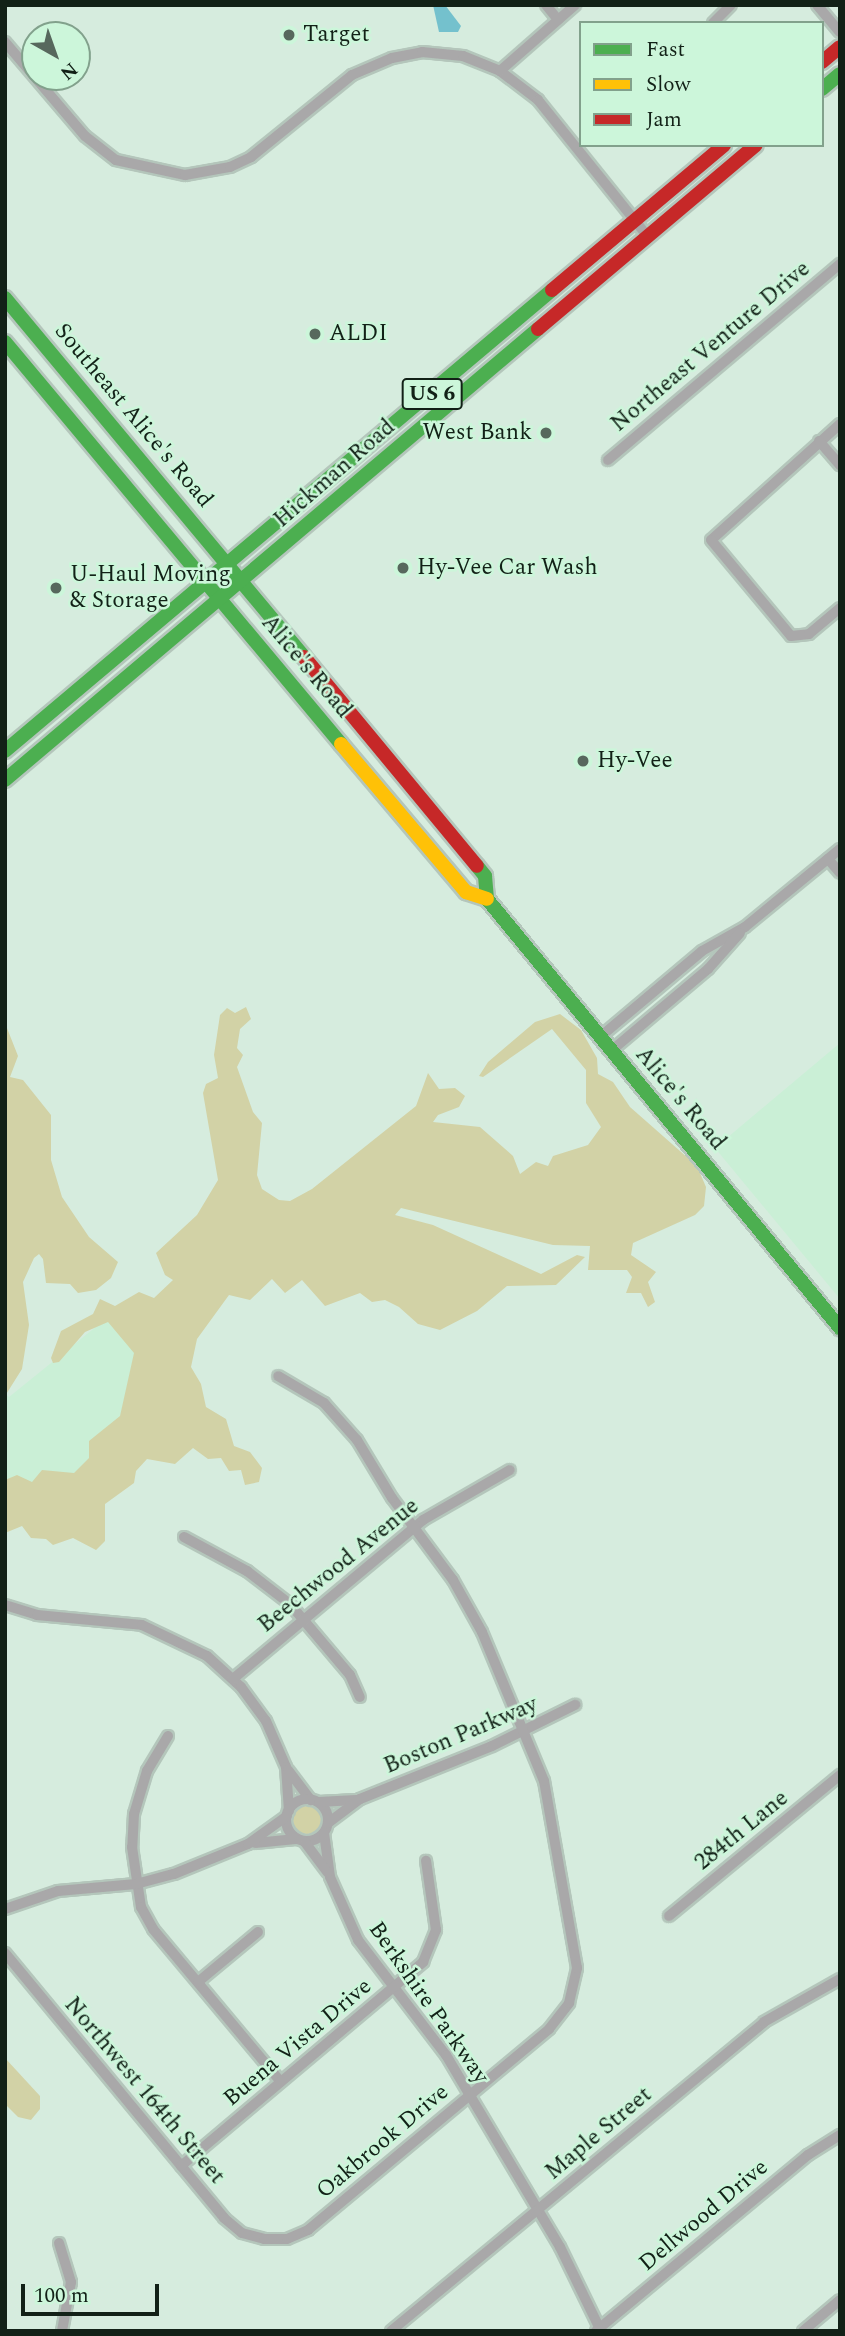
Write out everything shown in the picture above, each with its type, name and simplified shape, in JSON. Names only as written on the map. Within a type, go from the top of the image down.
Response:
[{"type":"main road","points":[[824,60],[840,47]]},
{"type":"main road","points":[[824,87],[840,74]]},
{"type":"main road","name":"Hickman Road","points":[[5,751],[722,147]]},
{"type":"main road","name":"Hickman Road","points":[[5,780],[242,583],[754,147]]},
{"type":"main road","name":"Southeast Alice's Road","points":[[5,298],[226,564]]},
{"type":"main road","points":[[5,342],[205,581]]},
{"type":"main road","name":"Alice's Road","points":[[226,564],[485,876],[487,899]]},
{"type":"main road","name":"Alice's Road","points":[[205,581],[466,892],[487,899],[840,1328]]},
{"type":"street","points":[[546,5],[558,19]]},
{"type":"street","points":[[500,71],[575,5]]},
{"type":"street","points":[[715,21],[731,5]]},
{"type":"street","points":[[817,5],[840,32]]},
{"type":"street","points":[[5,42],[85,136],[116,160],[169,175],[211,172],[251,157],[352,75],[392,58],[422,52],[463,56],[500,71],[538,100],[648,237]]},
{"type":"street","name":"Northeast Venture Drive","points":[[608,460],[840,264]]},
{"type":"street","points":[[840,424],[712,540],[791,636],[808,634],[840,608]]},
{"type":"street","points":[[819,441],[840,465]]},
{"type":"street","points":[[611,1051],[708,970],[745,927],[840,849]]},
{"type":"street","points":[[828,859],[840,873]]},
{"type":"street","points":[[600,1037],[702,951],[745,927]]},
{"type":"street","points":[[278,1376],[309,1392],[337,1416],[468,1605],[522,1732]]},
{"type":"street","name":"Beechwood Avenue","points":[[233,1679],[414,1527],[510,1469]]},
{"type":"street","points":[[184,1537],[262,1582],[304,1619],[354,1681],[360,1697]]},
{"type":"street","points":[[5,1605],[37,1615],[142,1625],[192,1646],[233,1679],[265,1721],[286,1767],[314,1800],[325,1808],[326,1828],[301,1840],[284,1837],[248,1844],[136,1884],[58,1891],[5,1909]]},
{"type":"street","name":"Boston Parkway","points":[[326,1828],[360,1799],[522,1732],[575,1705]]},
{"type":"street","name":"Oakbrook Drive","points":[[264,2239],[287,2239],[307,2230],[557,2021],[573,1993],[577,1968],[544,1781],[522,1732]]},
{"type":"street","points":[[169,1736],[138,1796],[132,1832],[136,1884],[145,1917],[281,2082]]},
{"type":"street","points":[[286,1767],[290,1832],[301,1840]]},
{"type":"street","name":"284th Lane","points":[[669,1916],[840,1775]]},
{"type":"street","name":"Boston Parkway","points":[[314,1800],[360,1799]]},
{"type":"street","points":[[248,1844],[301,1800],[314,1800]]},
{"type":"street","name":"Berkshire Parkway","points":[[326,1828],[330,1877]]},
{"type":"street","name":"Berkshire Parkway","points":[[301,1840],[330,1877],[358,1940],[393,1989],[436,2039],[537,2210],[599,2330]]},
{"type":"street","name":"Buena Vista Drive","points":[[181,2166],[423,1962],[432,1947],[435,1914],[426,1861]]},
{"type":"street","points":[[198,1982],[258,1932]]},
{"type":"street","name":"Northwest 164th Street","points":[[5,1953],[233,2226],[264,2239]]},
{"type":"street","name":"Maple Street","points":[[391,2331],[764,2022],[840,1979]]},
{"type":"street","name":"Dellwood Drive","points":[[599,2330],[808,2155],[840,2135]]},
{"type":"street","points":[[59,2243],[71,2282],[62,2331]]},
{"type":"street","points":[[803,2331],[840,2300]]},
{"type":"shaded area","points":[[246,1007],[251,1019],[240,1029],[237,1048],[243,1055],[237,1067],[253,1112],[262,1123],[257,1175],[262,1189],[279,1200],[290,1201],[312,1189],[416,1106],[428,1073],[439,1089],[455,1088],[465,1096],[459,1107],[438,1115],[433,1122],[480,1127],[513,1156],[520,1174],[536,1162],[548,1166],[553,1156],[588,1145],[601,1127],[586,1103],[586,1070],[552,1029],[483,1077],[479,1076],[488,1062],[535,1022],[560,1014],[581,1030],[597,1058],[598,1074],[613,1082],[630,1107],[697,1166],[706,1187],[704,1206],[695,1215],[633,1243],[631,1255],[656,1272],[648,1282],[655,1302],[648,1307],[641,1293],[626,1293],[632,1277],[627,1270],[588,1270],[590,1246],[553,1245],[401,1208],[395,1215],[433,1225],[541,1274],[577,1255],[585,1257],[556,1285],[507,1286],[477,1311],[440,1330],[418,1324],[399,1307],[385,1300],[372,1302],[360,1293],[325,1306],[302,1280],[285,1293],[272,1279],[250,1300],[229,1295],[197,1339],[191,1367],[201,1384],[206,1407],[226,1419],[234,1446],[250,1452],[262,1468],[259,1482],[245,1485],[241,1470],[229,1471],[221,1458],[208,1459],[193,1448],[175,1464],[147,1459],[136,1471],[134,1483],[105,1504],[105,1541],[96,1550],[73,1538],[53,1545],[46,1539],[31,1538],[22,1526],[5,1533],[5,1480],[17,1475],[32,1482],[42,1470],[74,1473],[89,1458],[89,1441],[120,1416],[134,1353],[108,1322],[85,1332],[59,1362],[53,1363],[51,1358],[61,1331],[93,1314],[100,1299],[115,1306],[139,1292],[154,1298],[173,1280],[165,1275],[156,1253],[197,1215],[218,1180],[203,1093],[206,1084],[218,1078],[214,1055],[220,1015],[227,1008],[235,1013]]},
{"type":"shaded area","points":[[5,1023],[18,1056],[10,1077],[23,1080],[51,1115],[51,1160],[62,1197],[89,1237],[118,1262],[111,1278],[96,1290],[78,1293],[70,1284],[46,1283],[43,1259],[39,1254],[34,1258],[23,1282],[29,1325],[22,1369],[5,1396]]},
{"type":"shaded area","points":[[840,1043],[840,1299],[715,1148]]},
{"type":"shaded area","points":[[113,1313],[163,1372],[60,1503],[5,1496],[5,1394],[9,1397]]},
{"type":"shaded area","points":[[307,1806],[317,1810],[321,1820],[317,1830],[307,1834],[297,1830],[293,1820],[297,1810]]},
{"type":"shaded area","points":[[5,2058],[40,2096],[40,2109],[31,2120],[18,2117],[5,2104]]},
{"type":"water","points":[[433,5],[445,5],[461,26],[458,32],[439,32]]},
{"type":"traffic: fast","points":[[824,87],[840,74]]},
{"type":"traffic: fast","points":[[5,751],[552,290]]},
{"type":"traffic: fast","points":[[5,298],[304,657]]},
{"type":"traffic: fast","points":[[5,780],[538,329]]},
{"type":"traffic: fast","points":[[5,342],[341,744]]},
{"type":"traffic: fast","points":[[477,866],[485,876],[487,899],[840,1328]]},
{"type":"traffic: slow","points":[[341,744],[466,892],[487,899]]},
{"type":"traffic: jam","points":[[824,60],[840,47]]},
{"type":"traffic: jam","points":[[552,290],[722,147]]},
{"type":"traffic: jam","points":[[538,329],[754,147]]},
{"type":"traffic: jam","points":[[304,657],[477,866]]},
{"type":"place","name":"Target","points":[[289,35]]},
{"type":"place","name":"ALDI","points":[[315,334]]},
{"type":"place","name":"West Bank","points":[[546,433]]},
{"type":"place","name":"Hy-Vee Car Wash","points":[[403,568]]},
{"type":"place","name":"U-Haul Moving & Storage","points":[[56,588]]},
{"type":"place","name":"Hy-Vee","points":[[583,761]]}]
